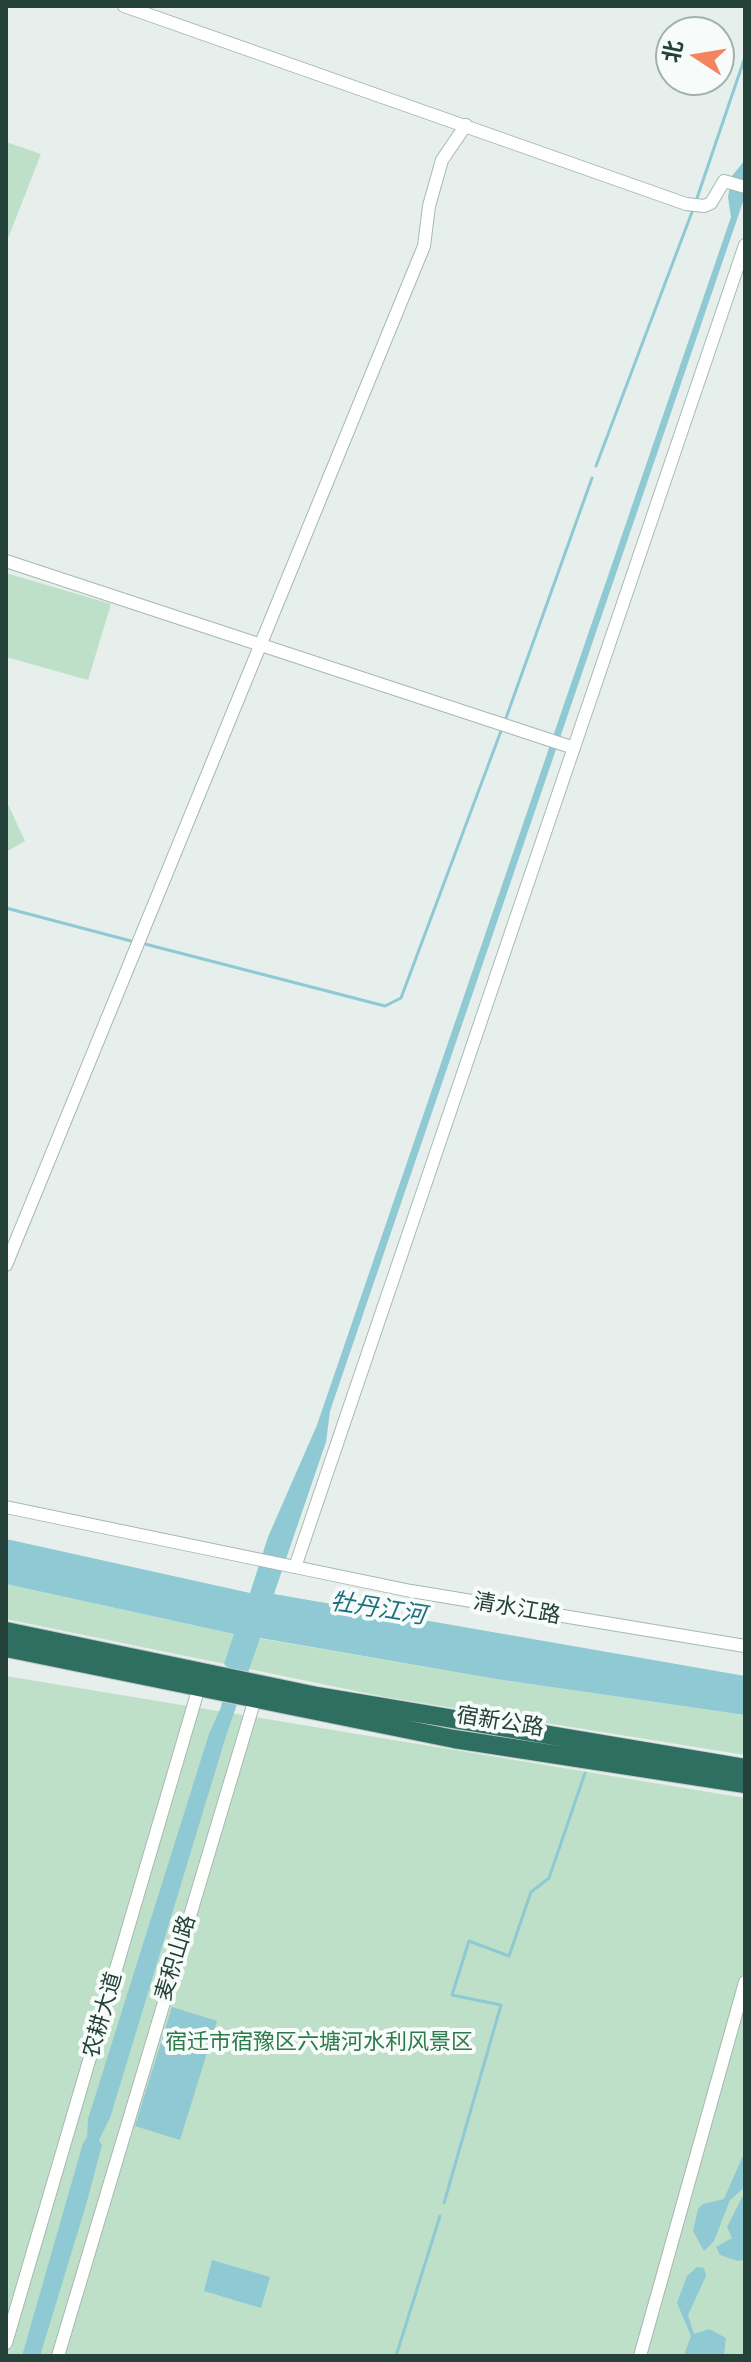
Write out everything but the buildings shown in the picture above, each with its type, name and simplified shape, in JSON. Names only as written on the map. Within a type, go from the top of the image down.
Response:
[{"type":"highway","points":[[6,1631],[208,1684]]},
{"type":"highway","points":[[6,1648],[252,1693]]},
{"type":"highway","name":"宿新公路","points":[[252,1693],[745,1768]]},
{"type":"highway","name":"宿新公路","points":[[252,1693],[454,1739],[745,1784]]},
{"type":"street","points":[[124,6],[686,204],[704,206],[711,203],[724,181],[745,187]]},
{"type":"street","points":[[6,1265],[424,246],[429,206],[442,160],[466,125]]},
{"type":"street","points":[[292,1566],[570,746],[745,245]]},
{"type":"street","points":[[6,561],[570,746]]},
{"type":"street","name":"清水江路","points":[[6,1507],[411,1591],[745,1646]]},
{"type":"street","name":"农耕大道","points":[[6,2343],[208,1684]]},
{"type":"street","name":"麦积山路","points":[[58,2356],[252,1693]]},
{"type":"street","points":[[640,2356],[745,1982]]},
{"type":"green space","points":[[6,142],[41,154],[7,241],[6,241]]},
{"type":"green space","points":[[6,573],[111,604],[88,680],[6,657]]},
{"type":"green space","points":[[6,800],[25,841],[6,852]]},
{"type":"green space","points":[[6,1584],[234,1634],[496,1679],[745,1715],[745,1755],[385,1697],[6,1619]]},
{"type":"green space","name":"宿迁市宿豫区六塘河水利风景区","points":[[6,1676],[745,1798],[745,2356],[6,2356]]},
{"type":"water","points":[[745,160],[745,196],[330,1411],[326,1442],[274,1594],[745,1676],[745,1715],[496,1679],[260,1638],[226,1736],[110,2118],[99,2140],[102,2145],[86,2205],[40,2356],[22,2356],[83,2143],[87,2138],[88,2119],[209,1734],[221,1707],[230,1670],[224,1664],[234,1634],[6,1584],[6,1539],[250,1593],[268,1537],[317,1425],[731,217],[728,197],[732,176]]},
{"type":"water","points":[[172,2007],[217,2021],[180,2140],[135,2126]]},
{"type":"water","points":[[745,2151],[745,2187],[730,2200],[714,2241],[704,2251],[693,2231],[698,2209],[703,2204],[724,2199]]},
{"type":"water","points":[[742,2197],[745,2197],[745,2253],[743,2260],[738,2261],[720,2255],[716,2247],[732,2238],[727,2227]]},
{"type":"water","points":[[212,2260],[270,2277],[261,2308],[204,2291]]},
{"type":"water","points":[[697,2267],[704,2268],[706,2276],[688,2315],[694,2334],[709,2329],[726,2338],[724,2356],[684,2355],[691,2336],[677,2303],[687,2276]]},
{"type":"waterway","points":[[697,198],[745,57]]},
{"type":"waterway","points":[[596,466],[692,212]]},
{"type":"waterway","points":[[506,718],[592,478]]},
{"type":"waterway","points":[[145,944],[385,1006],[401,998],[501,731]]},
{"type":"waterway","points":[[6,908],[131,941]]},
{"type":"waterway","points":[[444,2203],[501,2005],[452,1995],[469,1941],[509,1956],[531,1892],[549,1878],[585,1773]]},
{"type":"waterway","points":[[396,2356],[440,2216]]},
{"type":"water label","name":"牡丹江河","points":[[378,1609]]}]
